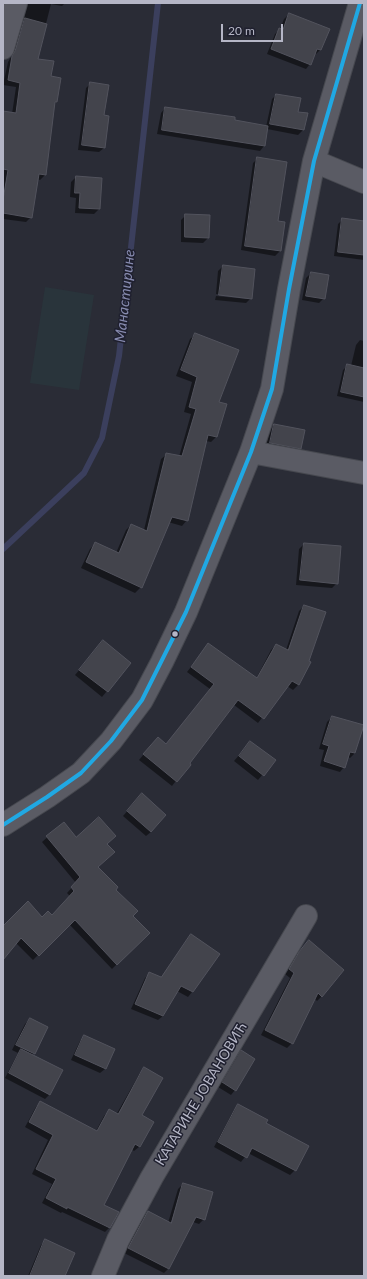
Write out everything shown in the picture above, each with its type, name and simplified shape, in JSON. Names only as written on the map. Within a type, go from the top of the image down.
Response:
[{"type":"street","points":[[3,48],[16,3]]},
{"type":"street","points":[[3,825],[48,798],[81,773],[112,742],[142,700],[186,612],[251,452],[272,389],[289,289],[314,161],[360,3]]},
{"type":"street","points":[[314,161],[364,182]]},
{"type":"street","points":[[251,452],[364,473]]},
{"type":"street","name":"КАТАРИНЕ ЈОВАНОВИЋ","points":[[103,1276],[118,1240],[152,1177],[306,916]]},
{"type":"shaded area","points":[[45,287],[94,295],[79,390],[30,383]]},
{"type":"building","points":[[289,13],[330,29],[321,50],[317,49],[311,65],[271,49],[279,28],[283,29]]},
{"type":"building","points":[[25,18],[47,24],[38,59],[54,61],[51,76],[61,78],[57,102],[55,102],[46,175],[39,174],[32,218],[3,213],[3,200],[8,170],[3,169],[3,111],[16,113],[20,83],[8,80],[12,56],[15,51]]},
{"type":"building","points":[[90,82],[109,85],[104,115],[109,116],[105,148],[82,145]]},
{"type":"building","points":[[276,94],[301,98],[298,112],[308,113],[304,130],[270,124]]},
{"type":"building","points":[[165,107],[235,117],[235,120],[268,126],[265,146],[162,130]]},
{"type":"building","points":[[257,157],[287,162],[278,221],[285,222],[281,251],[245,246]]},
{"type":"building","points":[[76,176],[102,178],[100,209],[79,208],[80,193],[75,193]]},
{"type":"building","points":[[185,214],[210,215],[209,238],[185,237]]},
{"type":"building","points":[[342,218],[364,221],[364,255],[338,252]]},
{"type":"building","points":[[223,265],[255,269],[252,299],[219,295]]},
{"type":"building","points":[[311,272],[329,275],[325,299],[306,296]]},
{"type":"building","points":[[195,333],[239,350],[219,402],[227,404],[217,437],[208,435],[188,521],[172,517],[142,588],[86,562],[95,542],[119,553],[131,524],[147,531],[166,453],[182,456],[196,409],[189,407],[197,377],[181,370]]},
{"type":"building","points":[[347,364],[364,368],[364,397],[341,392]]},
{"type":"building","points":[[274,424],[305,430],[301,449],[270,443]]},
{"type":"building","points":[[304,543],[341,546],[338,584],[300,580]]},
{"type":"building","points":[[304,605],[326,612],[309,661],[311,662],[299,685],[292,681],[264,719],[238,700],[177,782],[143,754],[158,737],[166,744],[214,684],[191,667],[208,643],[257,678],[276,644],[288,650]]},
{"type":"building","points":[[103,640],[131,663],[108,692],[79,670]]},
{"type":"building","points":[[332,716],[364,725],[355,753],[350,752],[345,768],[324,761],[329,746],[323,744]]},
{"type":"building","points":[[250,741],[276,760],[264,776],[239,756]]},
{"type":"building","points":[[142,793],[166,815],[151,832],[127,811]]},
{"type":"building","points":[[99,817],[116,836],[107,844],[115,852],[98,867],[118,887],[116,890],[138,911],[133,916],[150,933],[117,965],[75,920],[39,956],[21,938],[3,960],[3,926],[28,901],[42,917],[48,911],[52,915],[74,891],[71,887],[80,877],[46,836],[64,822],[76,837]]},
{"type":"building","points":[[191,934],[220,954],[193,992],[181,986],[163,1016],[135,1004],[149,972],[161,977]]},
{"type":"building","points":[[309,940],[344,970],[322,997],[318,993],[293,1044],[265,1030],[294,973],[289,969],[299,952]]},
{"type":"building","points":[[30,1018],[48,1027],[35,1054],[16,1045]]},
{"type":"building","points":[[84,1035],[115,1049],[106,1069],[75,1055]]},
{"type":"building","points":[[21,1049],[63,1070],[50,1095],[9,1073]]},
{"type":"building","points":[[241,1050],[255,1059],[236,1091],[222,1082]]},
{"type":"building","points":[[144,1067],[163,1078],[142,1115],[154,1122],[140,1147],[135,1144],[104,1205],[119,1212],[110,1228],[46,1198],[56,1179],[36,1169],[53,1135],[29,1122],[40,1101],[97,1131],[109,1109],[118,1114]]},
{"type":"building","points":[[238,1104],[268,1120],[266,1123],[309,1146],[296,1171],[252,1148],[247,1158],[218,1142]]},
{"type":"building","points":[[183,1183],[213,1192],[205,1220],[196,1217],[169,1269],[128,1248],[148,1211],[171,1223]]},
{"type":"building","points":[[45,1239],[75,1253],[65,1276],[30,1276]]},
{"type":"waterway","name":"Манастирине","points":[[3,549],[84,473],[102,438],[119,356],[158,3]]},
{"type":"transit line","points":[[3,825],[81,773],[111,741],[142,700],[186,612],[251,452],[272,389],[289,289],[314,161],[360,3]]}]
